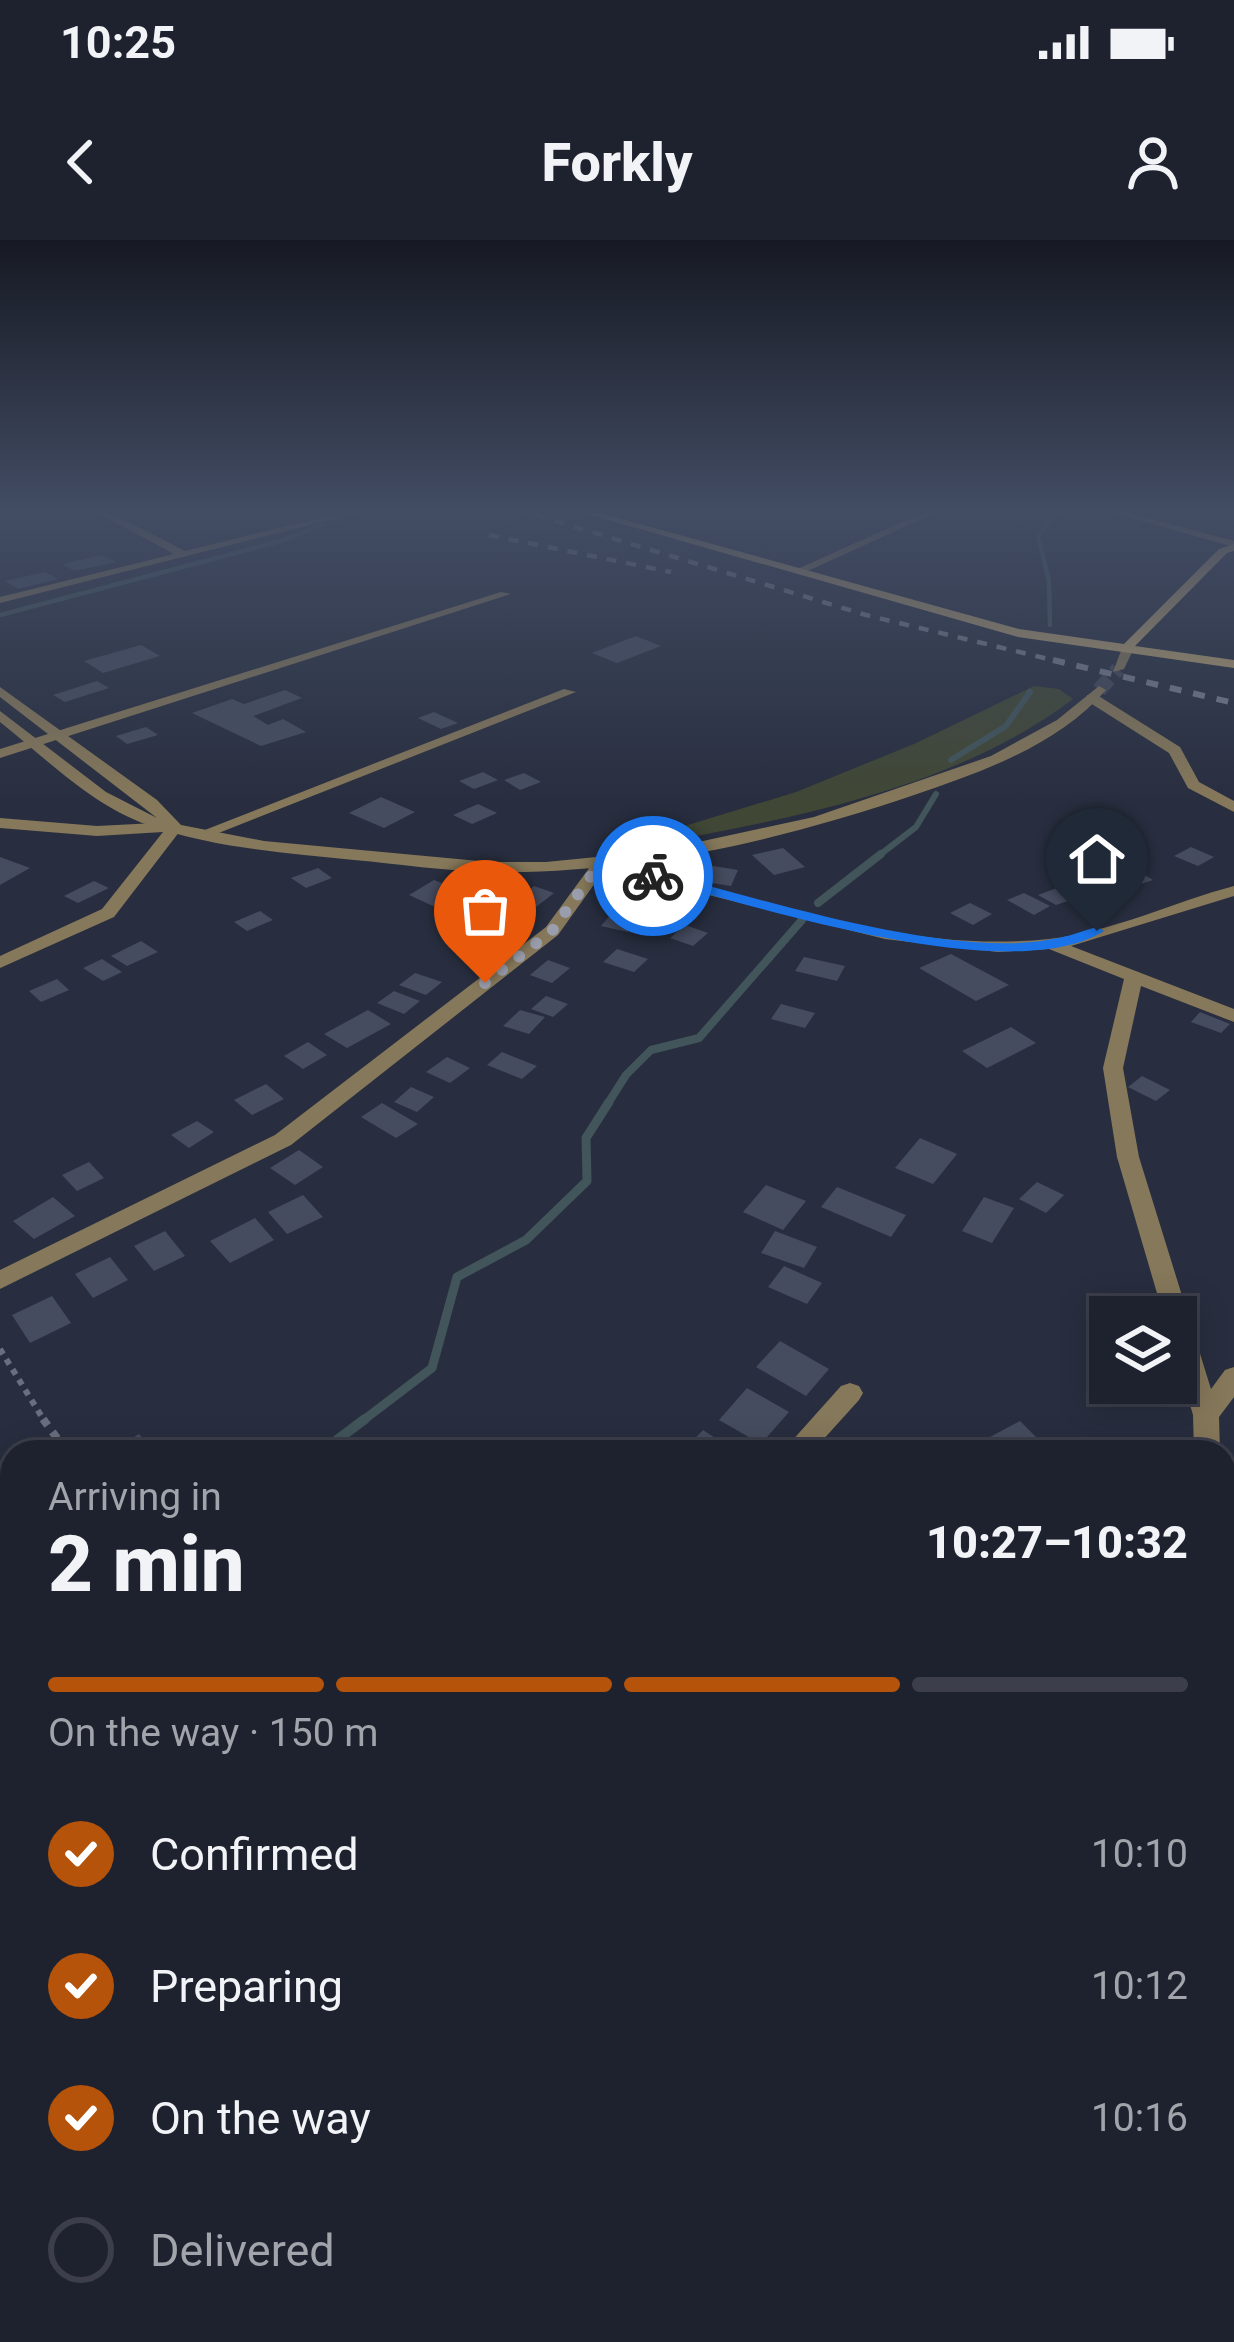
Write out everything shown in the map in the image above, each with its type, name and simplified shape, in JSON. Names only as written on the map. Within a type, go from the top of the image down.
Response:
[{"type":"main road","points":[[926,607],[1018,633],[1234,664]]},
{"type":"main road","points":[[1128,648],[1165,607]]},
{"type":"street","points":[[0,754],[464,607]]},
{"type":"street","points":[[1118,669],[1128,648]]},
{"type":"street","points":[[0,691],[152,803],[175,827]]},
{"type":"street","points":[[200,835],[569,692]]},
{"type":"street","points":[[0,716],[127,812],[200,835],[251,845],[490,867],[601,862],[717,847],[830,820],[1012,750],[1054,728],[1095,694],[1175,750],[1193,785],[1234,807]]},
{"type":"street","points":[[0,823],[97,831],[175,827]]},
{"type":"street","points":[[0,963],[108,913],[175,827]]},
{"type":"street","points":[[601,862],[845,923],[969,947],[1051,944],[1234,891]]},
{"type":"street","points":[[0,1280],[283,1140],[552,931],[601,862]]},
{"type":"street","points":[[1051,944],[1234,1016]]},
{"type":"street","points":[[1134,977],[1113,1068],[1128,1157],[1206,1415],[1207,1440]]},
{"type":"street","points":[[1206,1415],[1234,1377]]},
{"type":"street","points":[[806,1440],[850,1393]]},
{"type":"path","points":[[0,1349],[59,1440]]},
{"type":"green space","points":[[1034,686],[1059,689],[1073,699],[976,757],[811,812],[643,846],[652,836],[796,792],[914,744]]},
{"type":"building","points":[[636,636],[661,646],[617,663],[592,653]]},
{"type":"building","points":[[141,645],[160,656],[103,673],[84,661]]},
{"type":"building","points":[[97,681],[109,688],[65,702],[53,695]]},
{"type":"building","points":[[285,690],[302,698],[253,716],[268,725],[283,719],[306,732],[261,746],[192,713],[232,699],[244,704]]},
{"type":"building","points":[[434,712],[458,723],[441,729],[418,718]]},
{"type":"building","points":[[146,727],[158,735],[127,744],[116,736]]},
{"type":"building","points":[[483,772],[498,780],[474,789],[459,781]]},
{"type":"building","points":[[524,773],[541,782],[520,790],[504,780]]},
{"type":"building","points":[[381,797],[415,812],[384,828],[349,813]]},
{"type":"building","points":[[478,804],[497,813],[472,824],[453,815]]},
{"type":"building","points":[[1191,847],[1214,857],[1198,866],[1174,856]]},
{"type":"building","points":[[783,848],[805,867],[774,875],[752,855]]},
{"type":"building","points":[[0,857],[30,868],[0,885]]},
{"type":"building","points":[[707,865],[738,870],[731,886],[699,881]]},
{"type":"building","points":[[318,868],[332,878],[306,888],[291,878]]},
{"type":"building","points":[[1133,868],[1153,880],[1132,887],[1111,875]]},
{"type":"building","points":[[434,880],[459,890],[433,906],[409,895]]},
{"type":"building","points":[[94,881],[109,888],[78,903],[64,896]]},
{"type":"building","points":[[534,886],[554,893],[531,911],[511,905]]},
{"type":"building","points":[[469,887],[490,894],[468,910],[448,902]]},
{"type":"building","points":[[1057,888],[1074,899],[1056,905],[1038,895]]},
{"type":"building","points":[[1024,893],[1050,906],[1034,915],[1007,900]]},
{"type":"building","points":[[970,903],[992,914],[973,925],[950,913]]},
{"type":"building","points":[[260,911],[273,920],[247,931],[234,922]]},
{"type":"building","points":[[613,912],[640,919],[628,932],[601,926]]},
{"type":"building","points":[[685,925],[708,933],[693,946],[670,938]]},
{"type":"building","points":[[141,941],[158,952],[127,966],[111,956]]},
{"type":"building","points":[[617,949],[648,959],[634,972],[603,962]]},
{"type":"building","points":[[951,954],[1009,985],[976,1001],[919,968]]},
{"type":"building","points":[[804,957],[845,966],[837,981],[795,971]]},
{"type":"building","points":[[102,959],[122,972],[103,981],[83,968]]},
{"type":"building","points":[[548,960],[570,968],[552,983],[530,975]]},
{"type":"building","points":[[415,973],[442,982],[426,995],[399,985]]},
{"type":"building","points":[[57,979],[69,990],[41,1002],[29,991]]},
{"type":"building","points":[[394,991],[420,1001],[404,1014],[377,1003]]},
{"type":"building","points":[[546,996],[568,1004],[553,1017],[531,1009]]},
{"type":"building","points":[[781,1004],[815,1013],[805,1028],[771,1019]]},
{"type":"building","points":[[368,1010],[391,1024],[347,1048],[324,1034]]},
{"type":"building","points":[[520,1010],[545,1017],[529,1034],[503,1026]]},
{"type":"building","points":[[1200,1012],[1230,1024],[1221,1033],[1191,1022]]},
{"type":"building","points":[[1011,1027],[1036,1043],[987,1068],[962,1051]]},
{"type":"building","points":[[308,1042],[327,1055],[303,1069],[284,1056]]},
{"type":"building","points":[[502,1052],[537,1066],[522,1079],[487,1065]]},
{"type":"building","points":[[447,1057],[470,1068],[450,1083],[426,1072]]},
{"type":"building","points":[[1142,1076],[1170,1090],[1156,1101],[1128,1087]]},
{"type":"building","points":[[266,1084],[284,1099],[252,1115],[234,1100]]},
{"type":"building","points":[[411,1087],[434,1097],[417,1112],[394,1102]]},
{"type":"building","points":[[382,1103],[418,1124],[396,1138],[361,1117]]},
{"type":"building","points":[[197,1121],[214,1132],[189,1148],[171,1135]]},
{"type":"building","points":[[920,1138],[957,1154],[933,1184],[895,1168]]},
{"type":"building","points":[[299,1150],[323,1167],[295,1185],[270,1168]]},
{"type":"building","points":[[89,1162],[104,1178],[77,1191],[62,1175]]},
{"type":"building","points":[[1037,1182],[1064,1195],[1046,1213],[1019,1199]]},
{"type":"building","points":[[766,1185],[806,1201],[783,1230],[743,1212]]},
{"type":"building","points":[[837,1187],[906,1215],[891,1237],[821,1207]]},
{"type":"building","points":[[303,1195],[323,1217],[287,1234],[268,1212]]},
{"type":"building","points":[[53,1197],[75,1216],[34,1239],[13,1221]]},
{"type":"building","points":[[984,1197],[1014,1208],[992,1243],[962,1231]]},
{"type":"building","points":[[255,1218],[274,1240],[230,1263],[210,1241]]},
{"type":"building","points":[[165,1231],[185,1256],[154,1271],[134,1246]]},
{"type":"building","points":[[775,1231],[817,1247],[804,1268],[761,1253]]},
{"type":"building","points":[[110,1257],[128,1280],[93,1298],[75,1274]]},
{"type":"building","points":[[784,1266],[822,1283],[807,1304],[768,1287]]},
{"type":"building","points":[[52,1296],[71,1323],[30,1343],[12,1315]]},
{"type":"building","points":[[780,1341],[829,1369],[806,1396],[756,1367]]},
{"type":"building","points":[[747,1388],[789,1412],[764,1440],[754,1440],[719,1420]]},
{"type":"building","points":[[1020,1421],[1039,1440],[984,1440]]},
{"type":"building","points":[[703,1430],[718,1440],[693,1440]]},
{"type":"waterway","points":[[0,615],[30,607]]},
{"type":"waterway","points":[[1050,607],[1050,625]]},
{"type":"waterway","points":[[951,760],[1006,726],[1030,692]]},
{"type":"waterway","points":[[877,857],[916,827],[936,794]]},
{"type":"waterway","points":[[818,903],[881,854]]},
{"type":"waterway","points":[[607,1105],[626,1075],[651,1050],[699,1038],[802,920]]},
{"type":"waterway","points":[[361,1422],[432,1368],[457,1277],[526,1240],[587,1181],[586,1138],[609,1102]]},
{"type":"waterway","points":[[361,1422],[365,1419]]},
{"type":"waterway","points":[[337,1440],[361,1422]]},
{"type":"tunnel","points":[[1099,690],[1118,669]]},
{"type":"railway","points":[[840,607],[1065,663]]},
{"type":"railway","points":[[1053,660],[1234,703]]},
{"type":"way so far","points":[[485,983],[552,931],[601,862],[653,876]]},
{"type":"route","points":[[653,876],[845,923],[969,947],[1051,944],[1097,931]]}]
